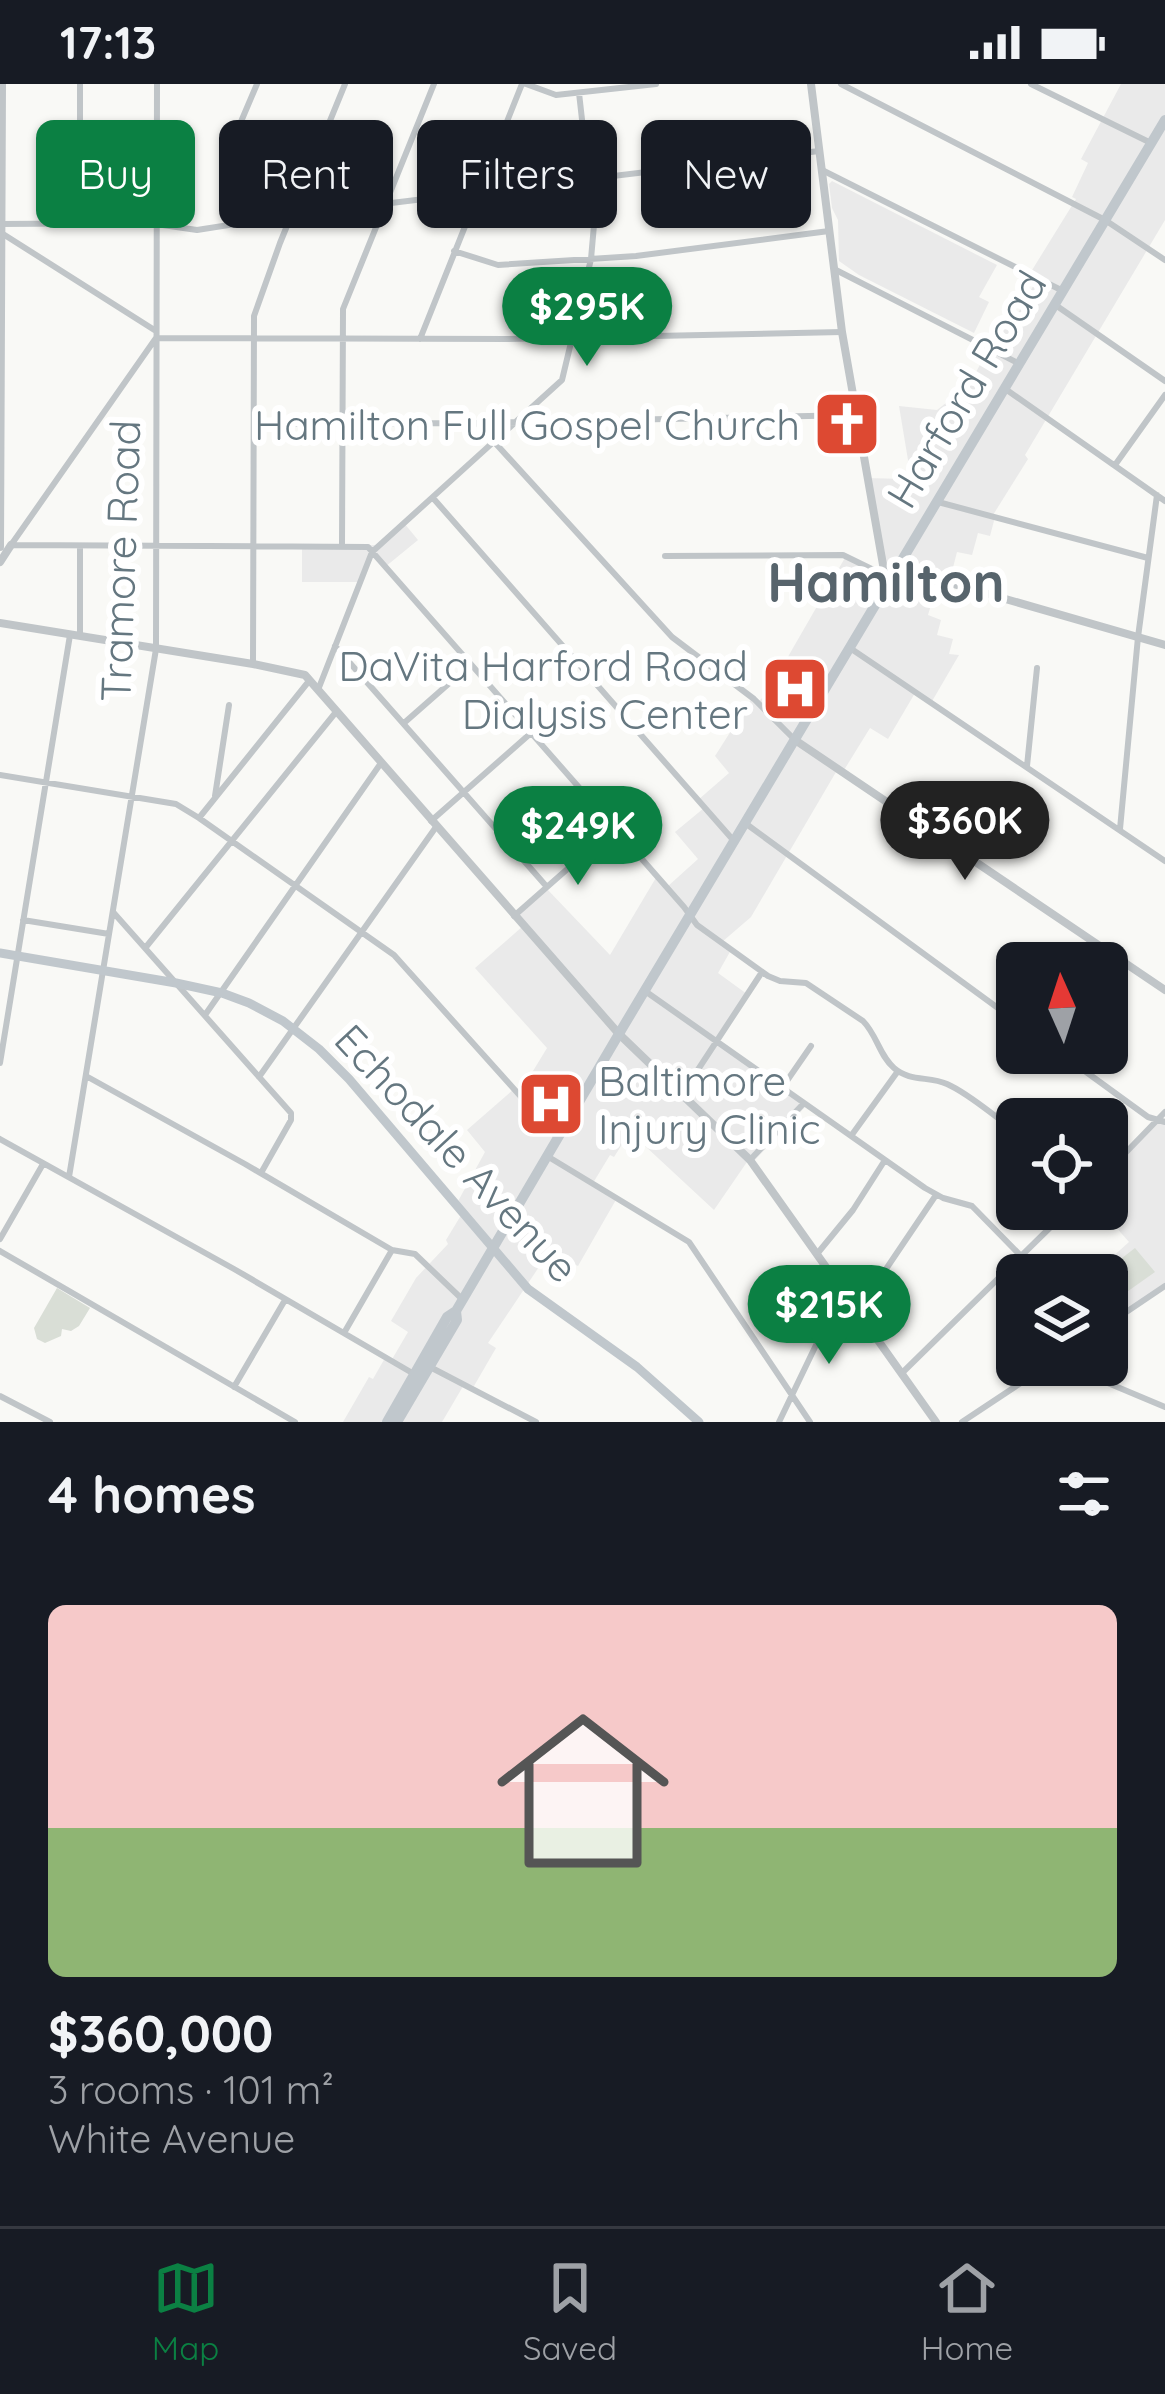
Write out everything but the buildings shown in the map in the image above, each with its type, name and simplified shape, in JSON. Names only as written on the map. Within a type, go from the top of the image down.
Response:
[{"type":"main road","name":"Harford Road","points":[[397,1422],[447,1317],[460,1305],[888,578],[1165,120]]},
{"type":"main road","name":"Echodale Avenue","points":[[0,953],[176,982],[222,993],[269,1013],[319,1048],[350,1078],[530,1291],[637,1366],[699,1422]]},
{"type":"main road","name":"Harford Road","points":[[387,1422],[422,1371]]},
{"type":"street","points":[[2,84],[6,546]]},
{"type":"street","points":[[80,84],[80,120]]},
{"type":"street","name":"Tramore Road","points":[[157,84],[157,120]]},
{"type":"street","points":[[242,120],[256,84]]},
{"type":"street","points":[[331,120],[345,84]]},
{"type":"street","points":[[393,186],[434,84]]},
{"type":"street","points":[[509,120],[524,84],[554,94],[656,84]]},
{"type":"street","points":[[811,84],[842,332],[888,578]]},
{"type":"street","points":[[841,84],[1105,220],[1165,260]]},
{"type":"street","points":[[1031,84],[1157,140]]},
{"type":"street","points":[[579,93],[582,120]]},
{"type":"street","points":[[617,175],[819,151]]},
{"type":"street","points":[[821,170],[1063,291]]},
{"type":"street","points":[[1,228],[36,226]]},
{"type":"street","points":[[183,228],[219,226]]},
{"type":"street","points":[[1,228],[156,335],[420,339],[842,332]]},
{"type":"street","name":"Tramore Road","points":[[69,1178],[156,649],[156,228]]},
{"type":"street","points":[[253,664],[255,309],[287,228]]},
{"type":"street","points":[[342,545],[344,309],[376,228]]},
{"type":"street","points":[[420,339],[463,228]]},
{"type":"street","points":[[318,690],[372,552],[562,380],[593,228]]},
{"type":"street","points":[[454,251],[498,265],[636,256],[829,231]]},
{"type":"street","points":[[834,269],[1019,364]]},
{"type":"street","points":[[1054,304],[1165,381]]},
{"type":"street","points":[[0,562],[6,546],[156,335]]},
{"type":"street","points":[[1004,388],[1161,498],[1138,637],[1120,829]]},
{"type":"street","points":[[1115,465],[1165,395]]},
{"type":"street","points":[[254,424],[855,415]]},
{"type":"street","points":[[477,423],[672,637],[761,705],[795,740],[1165,990]]},
{"type":"street","points":[[433,498],[734,841]]},
{"type":"street","points":[[938,502],[1148,558]]},
{"type":"street","points":[[6,546],[365,546],[697,925],[762,972],[776,980],[806,983],[863,1021],[898,1071],[950,1085],[996,1117]]},
{"type":"street","points":[[0,1063],[45,783],[75,635],[80,546]]},
{"type":"street","points":[[664,556],[843,554],[888,578]]},
{"type":"street","points":[[898,568],[1165,645]]},
{"type":"street","points":[[0,622],[253,664],[300,673],[310,680],[619,1034],[750,1160],[933,1421]]},
{"type":"street","points":[[335,646],[547,887]]},
{"type":"street","points":[[850,648],[1165,861]]},
{"type":"street","points":[[404,723],[470,664]]},
{"type":"street","points":[[1028,766],[1037,668]]},
{"type":"street","points":[[199,818],[310,680]]},
{"type":"street","points":[[214,797],[229,705]]},
{"type":"street","points":[[145,948],[336,712]]},
{"type":"street","points":[[259,1077],[433,824],[531,733]]},
{"type":"street","points":[[205,1015],[381,763]]},
{"type":"street","points":[[0,775],[176,804],[199,818],[398,959],[558,1138]]},
{"type":"street","points":[[745,823],[996,1007]]},
{"type":"street","points":[[514,916],[614,828]]},
{"type":"street","points":[[113,912],[292,1117],[262,1173]]},
{"type":"street","points":[[23,920],[109,934]]},
{"type":"street","points":[[682,1094],[762,972]]},
{"type":"street","points":[[645,991],[936,1195],[977,1210],[1019,1254]]},
{"type":"street","points":[[782,1088],[811,1046]]},
{"type":"street","points":[[851,1136],[898,1071]]},
{"type":"street","points":[[1089,1074],[1148,1117],[1162,1121]]},
{"type":"street","points":[[86,1076],[392,1250],[415,1254],[460,1305]]},
{"type":"street","points":[[750,1160],[804,1103]]},
{"type":"street","points":[[1128,1153],[1162,1121],[1165,1112]]},
{"type":"street","points":[[0,1139],[344,1333],[536,1422]]},
{"type":"street","points":[[548,1156],[689,1242],[810,1422]]},
{"type":"street","points":[[816,1254],[854,1210],[886,1160]]},
{"type":"street","points":[[0,1239],[44,1163]]},
{"type":"street","points":[[857,1312],[936,1195]]},
{"type":"street","points":[[1023,1254],[1048,1230]]},
{"type":"street","points":[[344,1333],[392,1250]]},
{"type":"street","points":[[0,1251],[295,1422]]},
{"type":"street","points":[[902,1373],[996,1281]]},
{"type":"street","points":[[1128,1311],[1165,1286]]},
{"type":"street","points":[[779,1422],[842,1291]]},
{"type":"street","points":[[234,1387],[286,1300]]},
{"type":"street","points":[[962,1422],[1016,1386]]},
{"type":"street","points":[[1115,1386],[1165,1407]]},
{"type":"street","points":[[0,1396],[50,1422]]},
{"type":"street","points":[[513,1422],[518,1413]]},
{"type":"shaded area","points":[[1121,84],[1165,84],[1165,220],[1025,455],[1028,459],[993,515],[990,536],[978,533],[972,555],[957,552],[949,583],[938,581],[928,615],[941,620],[937,635],[953,639],[949,654],[959,655],[931,703],[915,693],[888,739],[870,728],[841,775],[836,772],[751,917],[722,942],[731,950],[718,973],[747,994],[716,1041],[807,1105],[753,1162],[749,1159],[714,1210],[630,1132],[593,1183],[617,1198],[578,1266],[549,1252],[488,1343],[496,1348],[474,1386],[465,1383],[442,1422],[343,1422],[369,1377],[373,1379],[385,1358],[391,1361],[408,1332],[391,1321],[416,1278],[448,1244],[463,1212],[457,1203],[485,1152],[467,1130],[514,1089],[519,1094],[547,1048],[475,968],[523,926],[514,916],[547,889],[610,955],[657,876],[667,887],[698,859],[675,832],[704,808],[698,800],[729,773],[715,756],[752,698],[758,702],[776,685],[774,681],[846,556],[883,576],[865,478],[906,479],[908,460],[899,406],[937,410],[969,385],[1009,311],[1017,315],[1037,279],[1029,275],[1076,199],[1072,197],[1088,163],[1081,159]]},
{"type":"shaded area","points":[[832,181],[997,265],[979,297],[989,302],[974,333],[839,261]]},
{"type":"shaded area","points":[[404,523],[418,540],[385,567],[374,554],[361,582],[302,582],[302,546],[379,545]]},
{"type":"shaded area","points":[[1159,1120],[1165,1122],[1165,1286],[1128,1311],[1128,1254],[1116,1254],[1129,1242],[1118,1230],[1128,1230],[1128,1151]]},
{"type":"shaded area","points":[[1135,1248],[1155,1272],[1128,1291],[1128,1254]]},
{"type":"shaded area","points":[[57,1288],[90,1308],[79,1326],[62,1329],[61,1336],[45,1343],[37,1339],[34,1328]]},
{"type":"place","name":"Hamilton Full Gospel Church","points":[[847,424]]},
{"type":"place","name":"DaVita Harford Road Dialysis Center","points":[[795,689]]},
{"type":"place","name":"Baltimore Injury Clinic","points":[[551,1104]]},
{"type":"district","name":"Hamilton","points":[[886,582]]}]
